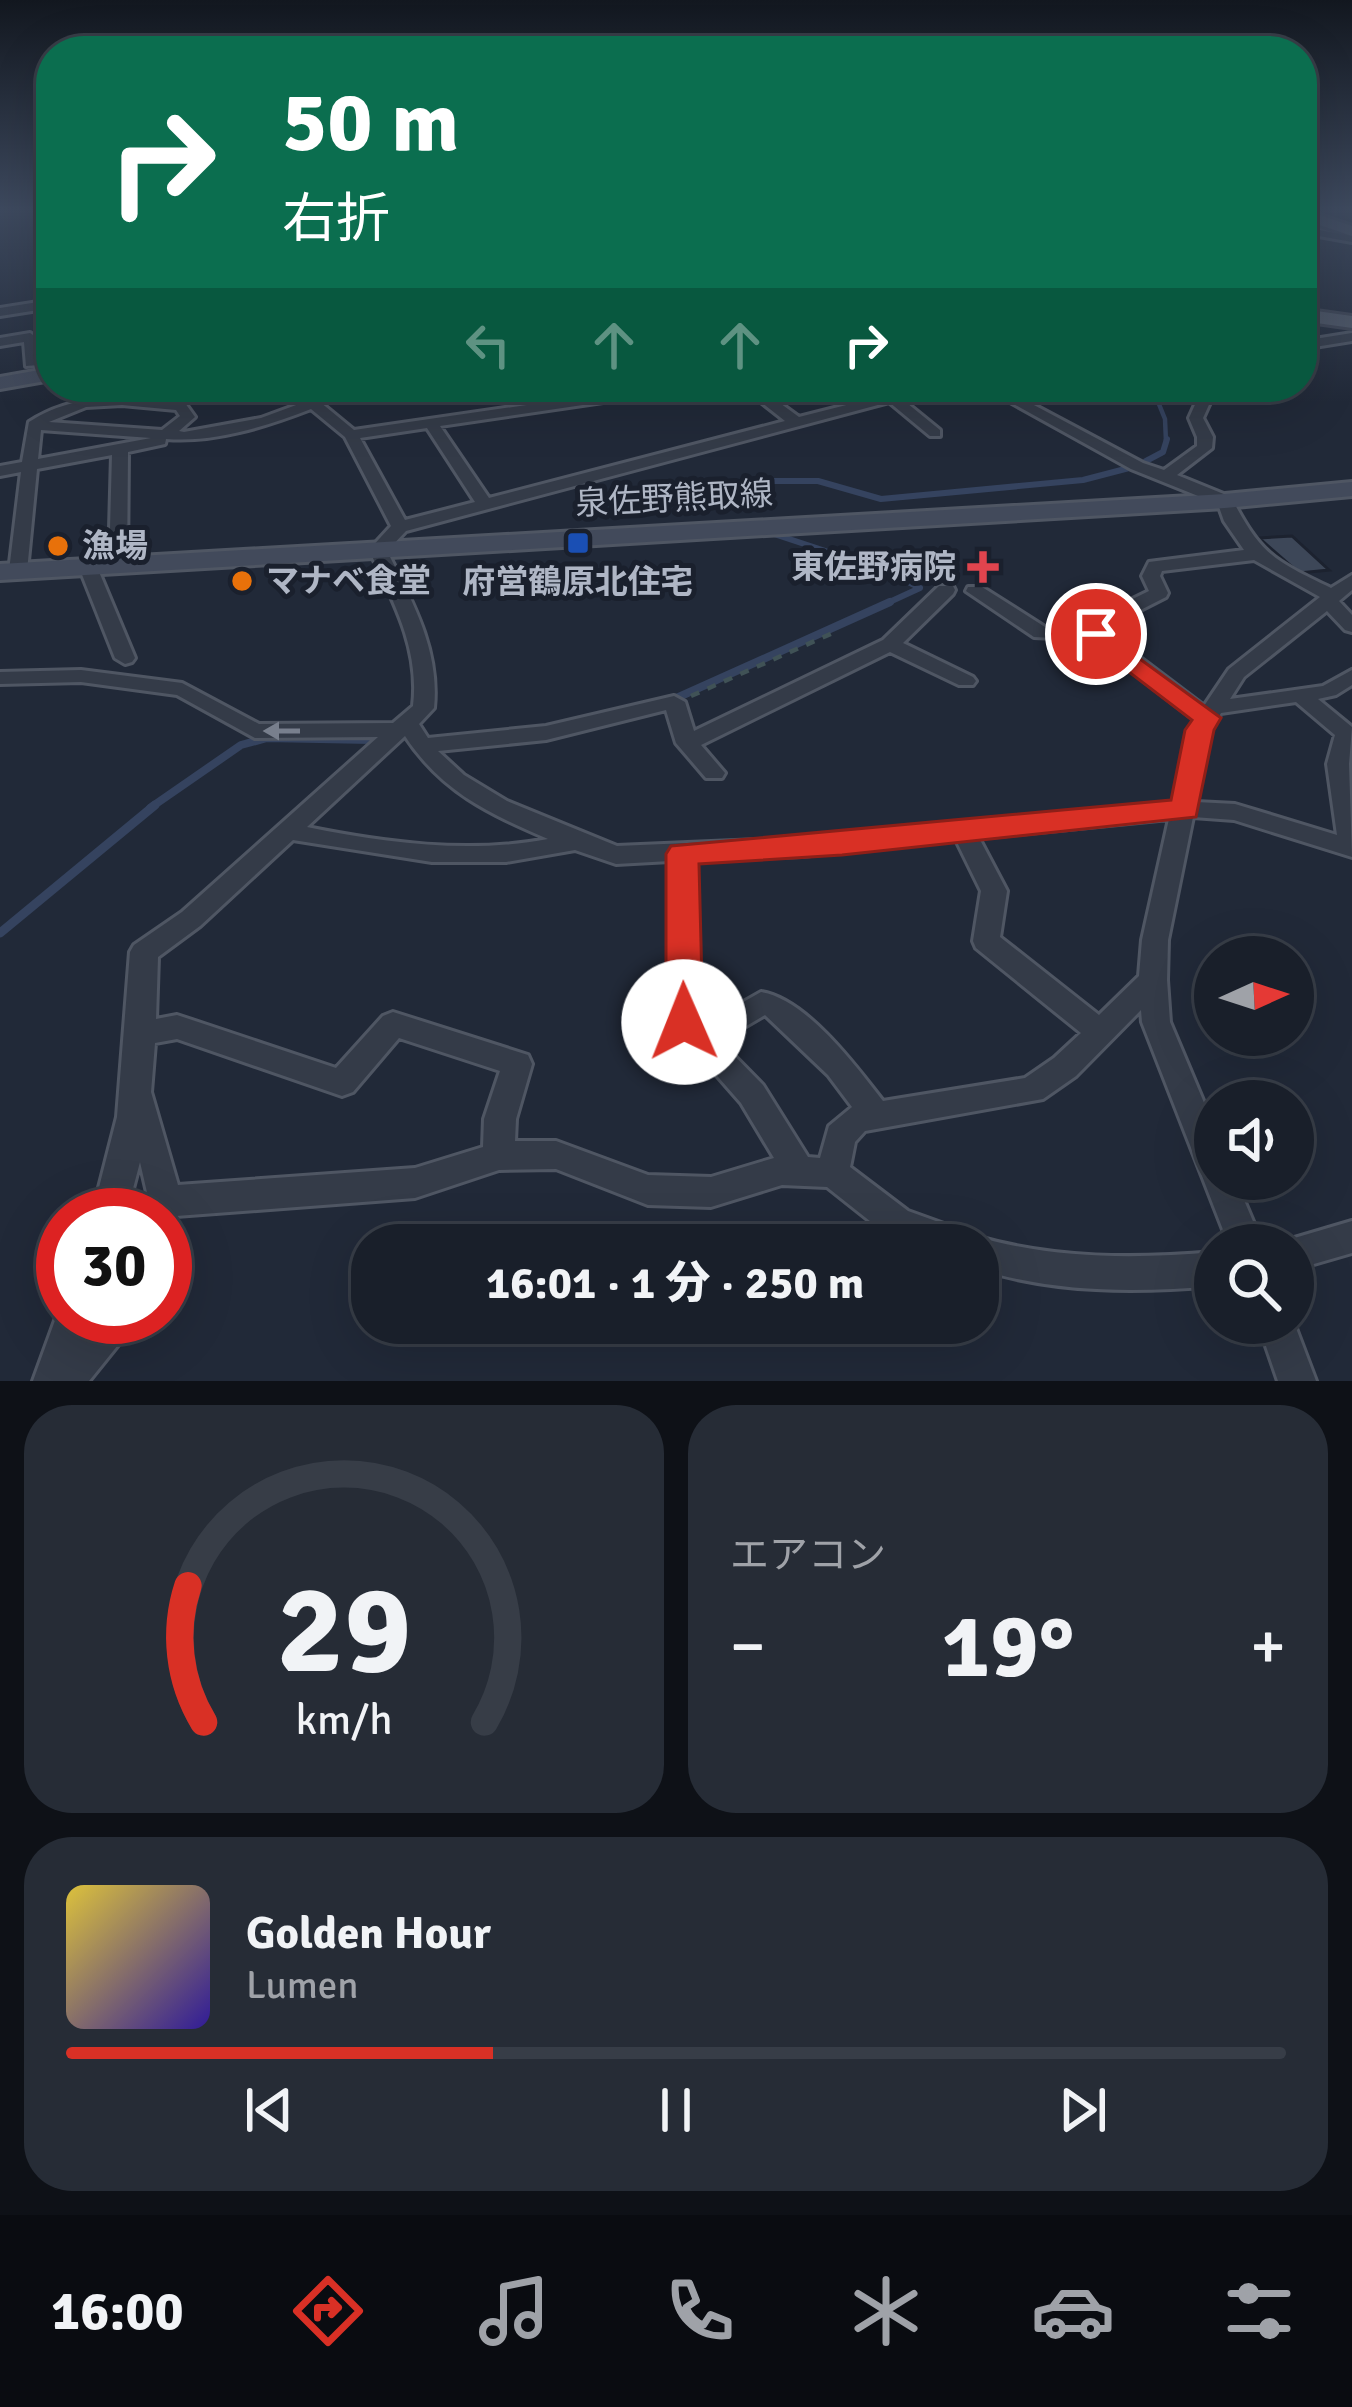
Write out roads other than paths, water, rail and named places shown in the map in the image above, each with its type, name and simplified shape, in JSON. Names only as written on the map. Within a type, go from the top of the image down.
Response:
[{"type":"main road","points":[[1317,317],[1352,322]]},
{"type":"main road","points":[[0,383],[36,377]]},
{"type":"main road","name":"泉佐野熊取線","points":[[9,572],[1226,501],[1352,489]]},
{"type":"street","points":[[0,312],[36,306]]},
{"type":"street","points":[[0,342],[30,337],[31,363],[36,362]]},
{"type":"street","points":[[1317,343],[1352,338]]},
{"type":"street","points":[[9,572],[34,425],[51,412],[83,402]]},
{"type":"street","points":[[130,402],[180,406],[188,417],[166,434]]},
{"type":"street","points":[[0,470],[264,422],[302,402]]},
{"type":"street","points":[[321,402],[351,435],[400,526]]},
{"type":"street","points":[[351,435],[572,402]]},
{"type":"street","points":[[768,402],[794,422]]},
{"type":"street","points":[[119,1188],[140,1096],[144,952],[191,919],[423,708],[428,687],[410,618],[378,550],[400,526],[794,422],[848,402]]},
{"type":"street","points":[[898,402],[935,433]]},
{"type":"street","points":[[1018,402],[1138,466],[1226,501],[1234,532],[1256,554],[1337,592],[1352,626]]},
{"type":"street","points":[[1166,476],[1204,448],[1205,437],[1196,418],[1203,402]]},
{"type":"street","points":[[430,422],[485,504]]},
{"type":"street","points":[[34,425],[184,436]]},
{"type":"street","points":[[118,566],[120,450]]},
{"type":"street","points":[[1096,634],[1095,625],[1160,592],[1151,576],[1155,566],[1256,554]]},
{"type":"street","points":[[88,567],[125,658]]},
{"type":"street","points":[[687,743],[890,644],[946,590]]},
{"type":"street","points":[[975,591],[1041,633],[1096,634],[1210,713],[1330,691],[1352,676]]},
{"type":"street","points":[[1194,1116],[1156,1022],[1153,980],[1155,940],[1200,730],[1237,674],[1337,592]]},
{"type":"street","points":[[890,644],[966,680]]},
{"type":"street","points":[[0,678],[80,676],[182,689],[255,731],[403,726],[440,767],[469,788],[616,856],[964,832],[1185,809],[1235,812],[1352,847],[1338,764],[1346,733],[1298,694]]},
{"type":"street","points":[[424,745],[547,733],[674,702],[687,743],[714,773]]},
{"type":"street","points":[[288,831],[346,843],[502,855],[576,841]]},
{"type":"street","points":[[964,832],[994,891],[986,941],[1100,1032]]},
{"type":"street","points":[[682,854],[684,1022],[752,1094],[816,1173],[902,1224]]},
{"type":"street","points":[[816,1173],[856,1119],[1033,1090],[1065,1067],[1153,980]]},
{"type":"street","points":[[684,1022],[736,1020],[761,1003],[773,1005],[838,1066],[875,1115]]},
{"type":"street","points":[[141,1034],[177,1027],[342,1083],[393,1024],[517,1064],[500,1119],[500,1156]]},
{"type":"street","points":[[140,1096],[159,1188]]},
{"type":"street","points":[[192,1205],[415,1184],[500,1156],[556,1154],[648,1190],[711,1192],[782,1170],[816,1173]]},
{"type":"street","points":[[1314,1248],[1352,1237]]},
{"type":"street","points":[[999,1257],[1083,1271],[1194,1271]]},
{"type":"street","points":[[52,1381],[65,1344]]},
{"type":"street","points":[[65,1381],[95,1344]]},
{"type":"street","points":[[1284,1344],[1297,1381]]},
{"type":"waterway","points":[[1158,402],[1166,442]]},
{"type":"waterway","points":[[1146,461],[1163,452],[1167,439]]},
{"type":"waterway","points":[[773,481],[818,481],[881,499],[1083,480],[1129,468]]},
{"type":"waterway","points":[[771,533],[889,572],[920,588],[883,605]]},
{"type":"waterway","points":[[672,700],[890,602]]},
{"type":"waterway","points":[[150,808],[241,745],[267,738],[372,740]]},
{"type":"waterway","points":[[0,933],[155,805]]},
{"type":"place","name":"府営鶴原北住宅","points":[[578,543]]},
{"type":"place","name":"漁場","points":[[58,546]]},
{"type":"place","name":"東佐野病院","points":[[983,567]]},
{"type":"place","name":"マナベ食堂","points":[[242,581]]}]
